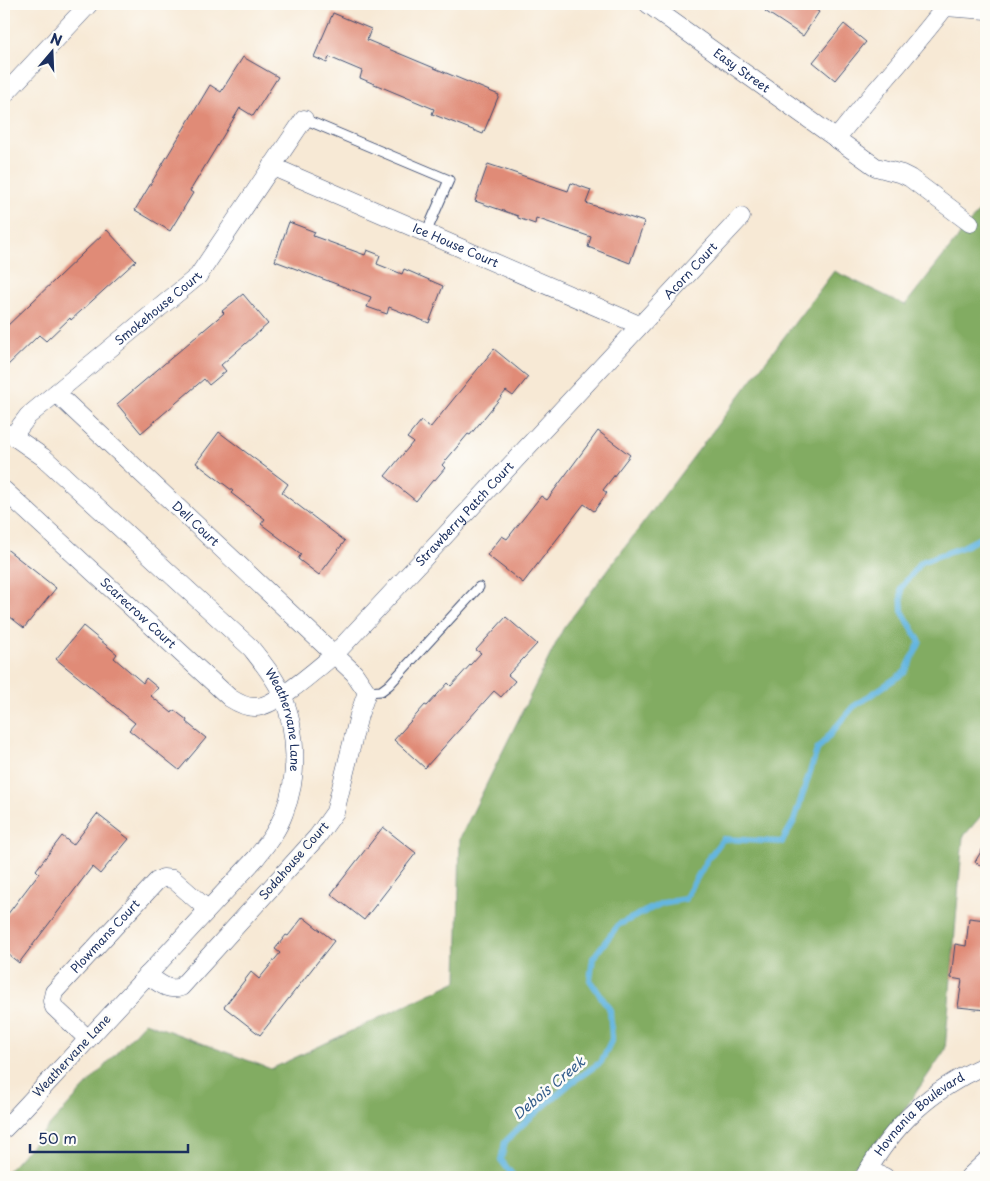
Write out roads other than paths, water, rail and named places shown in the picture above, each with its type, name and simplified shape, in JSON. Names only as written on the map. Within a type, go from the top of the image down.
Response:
[{"type":"street","points":[[4,95],[89,4]]},
{"type":"street","name":"Easy Street","points":[[648,4],[876,167],[910,178],[970,223]]},
{"type":"street","points":[[836,139],[857,112],[919,42],[946,6],[986,10]]},
{"type":"street","name":"Smokehouse Court","points":[[12,432],[28,416],[198,276],[304,119]]},
{"type":"street","name":"Ice House Court","points":[[271,166],[639,325]]},
{"type":"street","name":"Acorn Court","points":[[639,325],[741,217]]},
{"type":"street","name":"Strawberry Patch Court","points":[[283,695],[335,654],[639,325]]},
{"type":"street","name":"Dell Court","points":[[56,393],[335,654]]},
{"type":"street","name":"Weathervane Lane","points":[[4,1129],[256,858],[273,835],[284,812],[292,788],[295,755],[293,733],[283,695],[251,648],[43,457],[12,432]]},
{"type":"street","name":"Scarecrow Court","points":[[4,490],[230,698],[241,704],[257,707],[283,695]]},
{"type":"street","points":[[335,654],[354,673],[367,692]]},
{"type":"street","name":"Sodahouse Court","points":[[147,975],[174,990],[181,987],[317,837],[335,812],[359,715],[367,692]]},
{"type":"street","name":"Plowmans Court","points":[[88,1039],[54,1007],[52,1001],[54,992],[157,880],[163,878],[173,880],[207,909]]},
{"type":"street","name":"Hovnania Boulevard","points":[[866,1174],[876,1155],[896,1129],[914,1111],[937,1092],[965,1074],[986,1065]]},
{"type":"street","points":[[969,1177],[986,1161]]},
{"type":"street","points":[[866,1174],[885,1177]]},
{"type":"lane","points":[[304,119],[449,180],[426,233]]},
{"type":"lane","points":[[367,692],[381,691],[389,685],[479,587]]},
{"type":"waterway","name":"Debois Creek","points":[[514,1177],[501,1160],[505,1142],[572,1082],[601,1062],[612,1039],[610,1010],[590,980],[593,958],[618,925],[662,903],[685,899],[707,860],[723,839],[782,842],[794,821],[817,750],[853,707],[905,672],[920,642],[902,611],[901,588],[921,562],[963,547],[986,535]]}]
